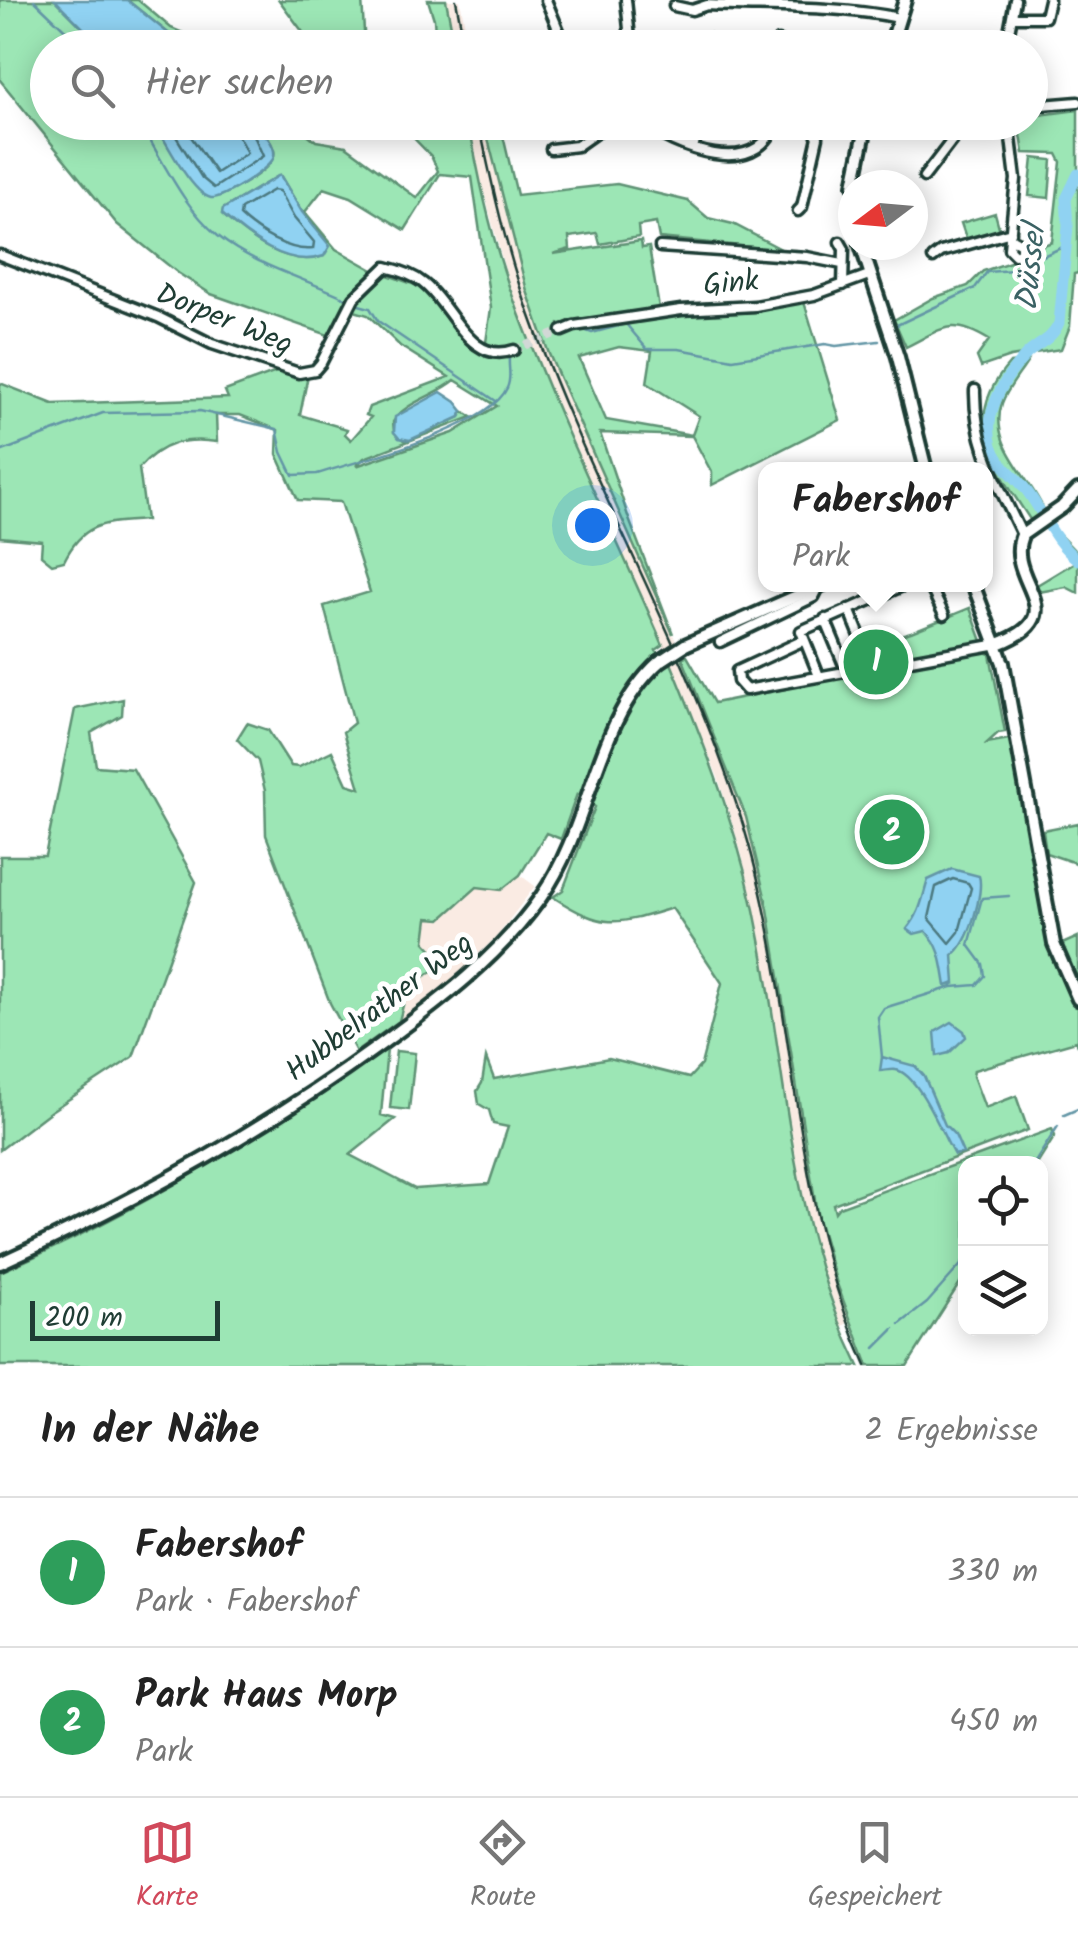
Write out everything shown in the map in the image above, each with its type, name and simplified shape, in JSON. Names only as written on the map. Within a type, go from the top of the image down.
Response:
[{"type":"street","points":[[546,0],[558,30]]},
{"type":"street","points":[[626,0],[629,30]]},
{"type":"street","points":[[895,30],[904,0]]},
{"type":"street","points":[[1009,30],[1015,0]]},
{"type":"street","points":[[1012,17],[1045,18],[1049,0]]},
{"type":"street","points":[[674,6],[692,10],[706,4],[867,11],[899,18]]},
{"type":"street","points":[[1048,104],[1078,102]]},
{"type":"street","points":[[551,149],[577,146],[586,140]]},
{"type":"street","points":[[676,140],[721,156],[743,156],[766,140]]},
{"type":"street","points":[[693,148],[695,140]]},
{"type":"street","points":[[798,212],[817,140]]},
{"type":"street","points":[[857,170],[863,140]]},
{"type":"street","points":[[928,171],[952,140]]},
{"type":"street","points":[[933,258],[941,252],[1011,235],[1016,179],[1011,140]]},
{"type":"street","name":"Gink","points":[[660,247],[807,257],[842,264]]},
{"type":"street","name":"Dorper Weg","points":[[0,256],[290,373],[315,370],[350,304],[386,267],[425,284],[482,349],[499,355],[514,350]]},
{"type":"street","points":[[843,260],[843,285]]},
{"type":"street","points":[[865,260],[892,338],[924,462]]},
{"type":"street","name":"Gink","points":[[562,331],[682,310],[755,306],[870,276]]},
{"type":"street","points":[[975,390],[976,420],[987,462]]},
{"type":"street","points":[[804,640],[736,671],[738,682],[746,690],[874,668],[998,644],[1028,628],[1037,613],[1037,604],[1018,550],[1022,534],[993,475]]},
{"type":"street","points":[[1022,534],[1078,490]]},
{"type":"street","name":"Hubbelrather Weg","points":[[0,1263],[126,1204],[252,1132],[409,1024],[481,966],[523,922],[559,868],[582,820],[612,727],[636,687],[659,662],[686,644],[808,592]]},
{"type":"street","name":"Hubbelrather Weg","points":[[720,642],[818,592]]},
{"type":"street","points":[[819,676],[801,632],[889,592]]},
{"type":"street","points":[[932,592],[944,615]]},
{"type":"street","points":[[976,592],[998,644],[1051,934],[1078,999]]},
{"type":"street","points":[[849,609],[874,668]]},
{"type":"street","points":[[824,620],[847,672]]},
{"type":"shaded area","points":[[446,0],[460,0],[466,30],[452,30]]},
{"type":"shaded area","points":[[472,140],[488,140],[527,291],[549,354],[673,634],[746,817],[768,909],[805,1144],[837,1284],[850,1321],[842,1327],[806,1222],[782,1096],[762,947],[742,855],[718,777],[537,360],[512,296]]},
{"type":"shaded area","points":[[520,875],[535,886],[498,935],[459,973],[399,1021],[425,942],[428,917],[441,919],[477,886],[501,890]]},
{"type":"green space","points":[[0,0],[55,0],[85,30],[30,30],[30,117],[0,80]]},
{"type":"green space","points":[[127,0],[138,0],[176,30],[164,30]]},
{"type":"green space","points":[[279,0],[362,0],[364,30],[301,30]]},
{"type":"green space","points":[[428,0],[446,0],[452,30],[435,30]]},
{"type":"green space","points":[[1078,110],[1078,273],[1074,274],[1070,326],[1061,349],[1010,357],[981,367],[977,357],[989,340],[955,327],[906,347],[894,320],[933,298],[968,286],[983,271],[1022,258],[1024,234],[1041,246],[1052,242],[1061,162],[1057,154],[1024,153],[1022,140],[1048,140],[1048,114]]},
{"type":"green space","points":[[49,140],[165,140],[220,196],[270,164],[274,150],[269,140],[315,140],[346,146],[417,198],[438,171],[431,156],[415,140],[472,140],[487,212],[514,300],[567,431],[663,645],[656,650],[671,663],[735,836],[754,908],[806,1211],[819,1263],[859,1366],[0,1366],[0,1272],[151,1198],[387,1049],[381,1115],[395,1119],[350,1155],[415,1189],[489,1184],[508,1127],[493,1124],[489,1110],[479,1104],[477,1091],[486,1058],[494,1079],[609,1058],[689,1078],[701,1065],[722,983],[672,908],[610,921],[585,915],[553,897],[563,890],[595,807],[577,794],[561,839],[546,833],[520,875],[501,890],[477,887],[441,919],[428,918],[425,942],[445,964],[408,986],[399,1021],[356,1052],[330,1003],[266,835],[265,791],[258,761],[237,739],[247,723],[268,730],[291,766],[299,767],[332,751],[347,784],[360,788],[343,732],[354,723],[324,606],[370,592],[341,502],[298,500],[277,454],[278,430],[240,415],[216,415],[217,442],[194,440],[165,447],[139,468],[146,520],[119,522],[88,531],[64,561],[52,564],[41,555],[42,541],[0,537],[0,383],[53,404],[228,398],[225,391],[279,371],[308,375],[300,415],[347,429],[345,434],[351,440],[371,417],[366,415],[369,407],[449,377],[400,346],[368,315],[351,310],[385,274],[421,287],[455,329],[484,356],[491,308],[472,177],[440,174],[405,230],[351,197],[324,188],[305,212],[336,249],[375,271],[355,291],[331,336],[211,294],[117,224]],"holes":[[[280,175],[302,212],[328,242],[324,256],[310,259],[282,254],[256,241],[222,214],[223,209]],[[455,380],[497,406],[453,433],[356,466],[364,458],[472,417],[463,411],[460,417],[406,441],[394,432],[393,422],[405,409]]]},
{"type":"green space","points":[[488,140],[504,140],[517,195],[617,184],[688,201],[708,218],[733,224],[783,250],[659,238],[656,223],[638,226],[639,237],[600,244],[597,233],[569,237],[570,249],[553,254],[641,241],[642,248],[649,247],[659,308],[559,324],[560,334],[687,314],[753,312],[804,302],[840,420],[712,485],[712,473],[692,436],[600,433],[673,634],[549,354],[527,291]],"holes":[[[619,347],[652,351],[647,383],[699,416],[692,435],[606,420],[579,358]]]},
{"type":"green space","points":[[1033,158],[1052,160],[1049,198],[1029,196]]},
{"type":"green space","points":[[995,213],[1000,231],[967,241],[961,223]]},
{"type":"green space","points":[[1028,361],[1004,398],[999,418],[1006,447],[1045,512],[1031,521],[995,463],[984,424],[994,384],[1010,363]]},
{"type":"green space","points":[[1054,529],[1078,554],[1078,593],[1066,587],[1039,592],[1037,585],[1075,562],[1049,532]]},
{"type":"green space","points":[[970,608],[990,654],[1005,732],[987,743],[1009,739],[1049,950],[1078,937],[1078,1046],[1076,1041],[974,1070],[985,1108],[1016,1096],[1028,1130],[833,1204],[835,1212],[839,1207],[958,1163],[958,1286],[907,1366],[868,1366],[818,1219],[768,909],[746,817],[682,657],[687,656],[714,703],[935,659],[887,661],[883,640]]},
{"type":"green space","points":[[123,699],[122,715],[91,733],[96,766],[133,769],[196,882],[133,1057],[0,1150],[0,856],[45,856],[75,709]]},
{"type":"green space","points":[[1078,823],[1078,864],[1046,853],[1043,830]]},
{"type":"green space","points":[[396,1051],[415,1053],[409,1110],[390,1108]]},
{"type":"green space","points":[[1052,1129],[1055,1136],[1042,1156],[978,1156]]},
{"type":"water","points":[[55,0],[127,0],[164,30],[85,30]]},
{"type":"water","points":[[165,140],[269,140],[274,156],[246,182],[211,198],[195,187]]},
{"type":"water","points":[[280,175],[302,212],[330,246],[324,256],[310,259],[283,254],[256,241],[222,214],[223,209]]},
{"type":"water","points":[[441,392],[463,411],[460,417],[410,440],[399,438],[394,432],[395,417]]},
{"type":"water","points":[[952,869],[979,876],[980,883],[970,929],[953,955],[955,983],[946,986],[941,957],[931,937],[926,931],[914,934],[907,929],[918,912],[928,880]]},
{"type":"water","points":[[952,1022],[966,1037],[949,1053],[937,1056],[935,1032]]},
{"type":"water","points":[[882,1057],[915,1066],[924,1076],[945,1125],[955,1135],[963,1153],[954,1155],[930,1107],[905,1074],[880,1071]]},
{"type":"waterway","points":[[34,0],[65,30]]},
{"type":"waterway","points":[[150,140],[183,196],[218,236],[265,264],[350,300]]},
{"type":"waterway","name":"Düssel","points":[[1078,174],[1066,199],[1068,226],[1059,323],[1007,378],[990,420],[993,448],[1000,461],[1027,491],[1062,545],[1078,560]]},
{"type":"waterway","points":[[897,325],[975,288],[987,272],[1013,270],[1034,257],[1065,246]]},
{"type":"waterway","points":[[355,304],[370,308],[378,321],[496,401]]},
{"type":"waterway","points":[[570,333],[592,333],[626,324],[647,349],[679,349],[733,359],[825,344],[879,341]]},
{"type":"waterway","points":[[0,452],[103,413],[200,411],[277,429],[293,475],[317,474],[421,441],[475,417],[495,403],[507,388],[509,358]]},
{"type":"waterway","points":[[952,987],[977,985],[985,976],[983,964],[969,945],[982,898],[1009,896]]},
{"type":"waterway","points":[[882,1057],[878,1017],[884,1008],[952,984]]},
{"type":"waterway","points":[[1064,1115],[1078,1109]]},
{"type":"waterway","points":[[1039,1156],[1058,1126]]},
{"type":"waterway","points":[[900,1324],[927,1303],[958,1268]]},
{"type":"waterway","points":[[875,1348],[894,1329]]},
{"type":"tunnel","points":[[514,350],[562,331]]},
{"type":"railway","points":[[456,0],[462,30]]},
{"type":"railway","points":[[483,140],[507,244],[543,352],[689,680],[740,815],[773,953],[820,1230],[866,1366]]},
{"type":"place","name":"Fabershof","points":[[876,662]]},
{"type":"place","name":"Park Haus Morp","points":[[892,832]]}]
